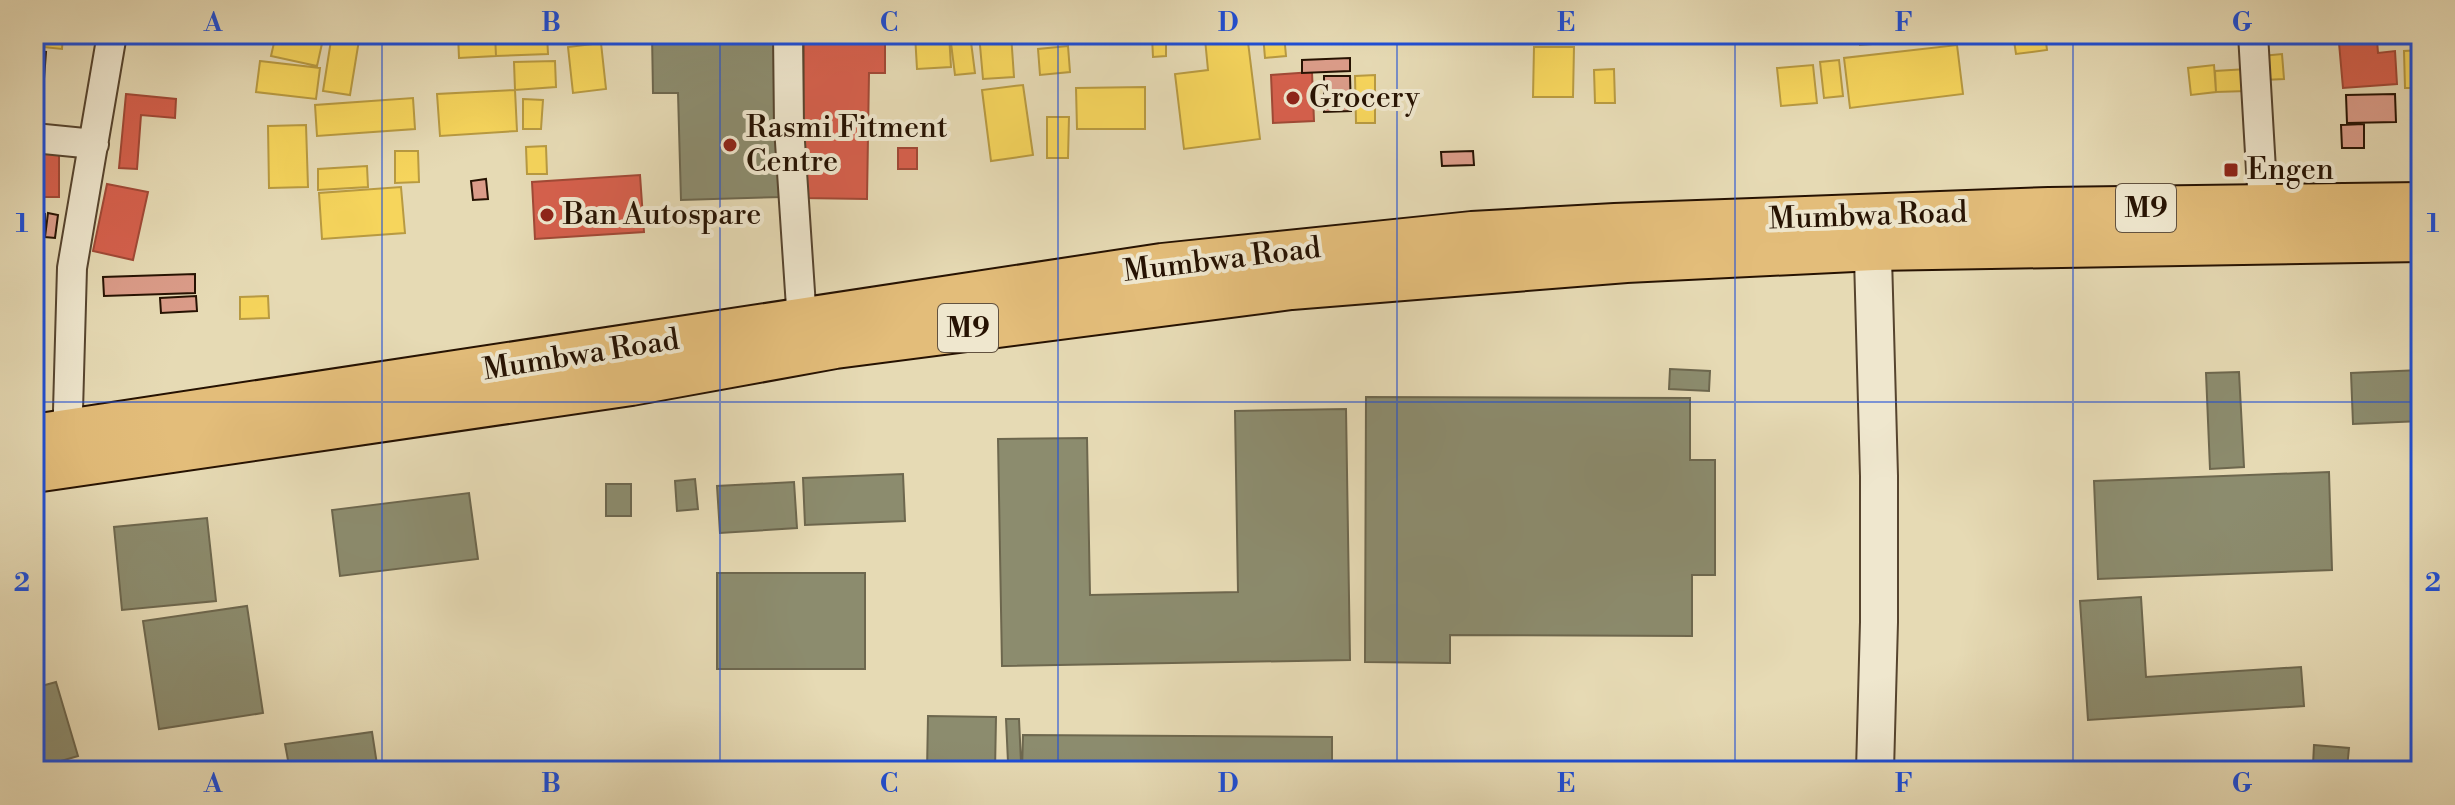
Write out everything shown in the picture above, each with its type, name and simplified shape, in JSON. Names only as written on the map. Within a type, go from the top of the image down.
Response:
[{"type":"main road","name":"Mumbwa Road","points":[[50,451],[802,322],[1162,266],[1316,249],[1472,234],[2265,224],[2421,205]]},
{"type":"main road","name":"Mumbwa Road","points":[[2265,224],[2421,239]]},
{"type":"main road","name":"Mumbwa Road","points":[[50,451],[631,383],[835,346],[1125,306],[1476,270],[1626,260],[1873,231]]},
{"type":"street","points":[[50,451],[72,268],[112,34]]},
{"type":"street","points":[[788,34],[789,127],[802,322]]},
{"type":"street","points":[[2253,34],[2265,224]]},
{"type":"street","points":[[34,138],[94,144]]},
{"type":"street","points":[[1873,231],[1879,578],[1875,771]]},
{"type":"building: Homes","points":[[34,34],[63,34],[62,49],[34,46]]},
{"type":"building: Homes","points":[[276,34],[323,39],[317,66],[271,56]]},
{"type":"building: Homes","points":[[332,34],[360,34],[350,95],[323,91]]},
{"type":"building: Homes","points":[[409,34],[451,34],[450,42],[408,38]]},
{"type":"building: Homes","points":[[458,34],[495,34],[496,56],[459,58]]},
{"type":"building: Homes","points":[[495,34],[547,34],[548,54],[496,56]]},
{"type":"building: Homes","points":[[915,34],[949,34],[951,67],[917,69]]},
{"type":"building: Homes","points":[[970,34],[975,73],[955,75],[950,35]]},
{"type":"building: Homes","points":[[979,34],[1011,34],[1014,77],[983,79]]},
{"type":"building: Homes","points":[[1247,34],[1260,139],[1184,149],[1175,74],[1208,70],[1205,39]]},
{"type":"building: Homes","points":[[1263,34],[1284,34],[1286,56],[1265,58]]},
{"type":"building: Homes","points":[[1378,34],[1421,34],[1422,42],[1378,43]]},
{"type":"building: Homes","points":[[1859,34],[1952,34],[1952,38],[1860,45]]},
{"type":"building: Homes","points":[[2013,34],[2045,34],[2047,50],[2016,54]]},
{"type":"building: Homes","points":[[1166,36],[1166,56],[1153,57],[1152,37]]},
{"type":"building: Homes","points":[[601,43],[606,89],[573,93],[568,47]]},
{"type":"building: Homes","points":[[1957,45],[1963,94],[1850,108],[1844,58]]},
{"type":"building: Homes","points":[[1068,46],[1070,72],[1040,75],[1038,49]]},
{"type":"building: Homes","points":[[1534,47],[1574,47],[1573,97],[1533,97]]},
{"type":"building: Homes","points":[[2421,50],[2421,88],[2405,88],[2404,51]]},
{"type":"building: Homes","points":[[2282,54],[2284,79],[2264,80],[2262,56]]},
{"type":"building: Homes","points":[[1839,60],[1843,96],[1824,98],[1820,62]]},
{"type":"building: Homes","points":[[260,61],[320,68],[316,99],[256,92]]},
{"type":"building: Homes","points":[[555,61],[556,87],[515,90],[514,62]]},
{"type":"building: Homes","points":[[1813,65],[1817,103],[1781,106],[1777,68]]},
{"type":"building: Homes","points":[[2214,65],[2216,92],[2191,95],[2188,68]]},
{"type":"building: Homes","points":[[1614,69],[1615,103],[1595,103],[1594,70]]},
{"type":"building: Homes","points":[[2247,69],[2247,91],[2216,92],[2215,71]]},
{"type":"building: Homes","points":[[1375,75],[1375,123],[1356,123],[1355,76]]},
{"type":"building: Homes","points":[[1023,85],[1033,155],[991,161],[982,90]]},
{"type":"building: Homes","points":[[1145,87],[1145,129],[1077,129],[1076,88]]},
{"type":"building: Homes","points":[[515,90],[517,131],[440,136],[437,94]]},
{"type":"building: Homes","points":[[413,98],[415,129],[317,136],[315,105]]},
{"type":"building: Homes","points":[[523,99],[543,100],[541,129],[523,129]]},
{"type":"building: Homes","points":[[1047,117],[1069,117],[1068,158],[1047,158]]},
{"type":"building: Homes","points":[[306,125],[308,187],[269,188],[268,126]]},
{"type":"building: Homes","points":[[546,146],[547,174],[527,174],[526,147]]},
{"type":"building: Homes","points":[[395,151],[418,151],[419,182],[395,183]]},
{"type":"building: Homes","points":[[367,166],[368,187],[318,190],[318,169]]},
{"type":"building: Homes","points":[[401,187],[405,233],[322,239],[319,193]]},
{"type":"building: Homes","points":[[34,274],[40,274],[39,308],[34,308]]},
{"type":"building: Homes","points":[[268,296],[269,318],[240,319],[240,297]]},
{"type":"building: Shops","points":[[804,34],[885,34],[885,73],[869,73],[867,199],[802,198]]},
{"type":"building: Shops","points":[[2377,40],[2378,53],[2395,51],[2397,84],[2343,88],[2339,43]]},
{"type":"building: Shops","name":"Grocery","points":[[1312,72],[1314,121],[1273,123],[1271,75]]},
{"type":"building: Shops","points":[[126,94],[176,99],[175,118],[141,115],[137,169],[119,168]]},
{"type":"building: Shops","points":[[34,143],[59,143],[59,197],[34,197]]},
{"type":"building: Shops","points":[[898,148],[917,148],[917,169],[898,169]]},
{"type":"building: Shops","points":[[640,175],[644,232],[535,239],[532,182]]},
{"type":"building: Shops","points":[[107,184],[148,192],[133,260],[93,251]]},
{"type":"building: Industry","name":"Rasmi Fitment Centre","points":[[652,34],[778,34],[782,197],[681,200],[678,93],[653,93]]},
{"type":"building: Industry","points":[[1670,369],[1710,371],[1709,391],[1669,389]]},
{"type":"building: Industry","points":[[2421,370],[2421,421],[2353,424],[2351,373]]},
{"type":"building: Industry","points":[[2239,372],[2244,467],[2210,469],[2206,373]]},
{"type":"building: Industry","points":[[1366,397],[1690,398],[1690,460],[1715,460],[1715,575],[1692,575],[1692,636],[1450,635],[1450,663],[1365,662]]},
{"type":"building: Industry","points":[[1346,409],[1350,660],[1002,666],[998,439],[1087,438],[1090,595],[1238,592],[1235,411]]},
{"type":"building: Industry","points":[[2329,472],[2332,570],[2098,579],[2094,481]]},
{"type":"building: Industry","points":[[903,474],[905,521],[805,525],[803,478]]},
{"type":"building: Industry","points":[[695,479],[698,509],[677,511],[675,481]]},
{"type":"building: Industry","points":[[794,482],[797,528],[720,533],[717,486]]},
{"type":"building: Industry","points":[[606,484],[631,484],[631,516],[606,516]]},
{"type":"building: Industry","points":[[469,493],[478,559],[340,576],[332,510]]},
{"type":"building: Industry","points":[[207,518],[216,601],[122,610],[114,527]]},
{"type":"building: Industry","points":[[717,573],[865,573],[865,669],[717,669]]},
{"type":"building: Industry","points":[[2141,597],[2146,677],[2301,667],[2304,706],[2088,720],[2080,601]]},
{"type":"building: Industry","points":[[247,606],[263,713],[159,729],[143,621]]},
{"type":"building: Industry","points":[[56,682],[78,756],[34,769],[34,688]]},
{"type":"building: Industry","points":[[928,716],[996,717],[995,771],[927,771]]},
{"type":"building: Industry","points":[[1006,719],[1019,719],[1021,762],[1008,762]]},
{"type":"building: Industry","points":[[372,732],[378,771],[290,771],[285,744]]},
{"type":"building: Industry","points":[[1023,735],[1332,737],[1332,771],[1022,771]]},
{"type":"building: Industry","points":[[2314,745],[2349,748],[2347,768],[2313,765]]},
{"type":"building: Other","points":[[34,51],[46,52],[44,79],[34,78]]},
{"type":"building: Other","points":[[1350,58],[1350,71],[1302,73],[1302,60]]},
{"type":"building: Other","points":[[1324,76],[1350,76],[1351,111],[1324,112]]},
{"type":"building: Other","points":[[2395,94],[2396,122],[2347,123],[2346,95]]},
{"type":"building: Other","points":[[2364,124],[2364,148],[2342,148],[2341,125]]},
{"type":"building: Other","points":[[1473,151],[1474,165],[1442,166],[1441,152]]},
{"type":"building: Other","points":[[486,179],[488,199],[473,200],[471,181]]},
{"type":"building: Other","points":[[48,213],[58,215],[55,238],[45,237]]},
{"type":"building: Other","points":[[34,214],[45,214],[45,232],[34,232]]},
{"type":"building: Other","points":[[34,236],[40,236],[40,271],[34,271]]},
{"type":"building: Other","points":[[195,274],[195,293],[104,296],[103,277]]},
{"type":"building: Other","points":[[196,296],[197,311],[161,313],[160,298]]},
{"type":"place","name":"Grocery","points":[[1293,98]]},
{"type":"place","name":"Rasmi Fitment Centre","points":[[730,145]]},
{"type":"place","name":"Engen","points":[[2231,170]]},
{"type":"place","name":"Ban Autospare","points":[[547,215]]}]
